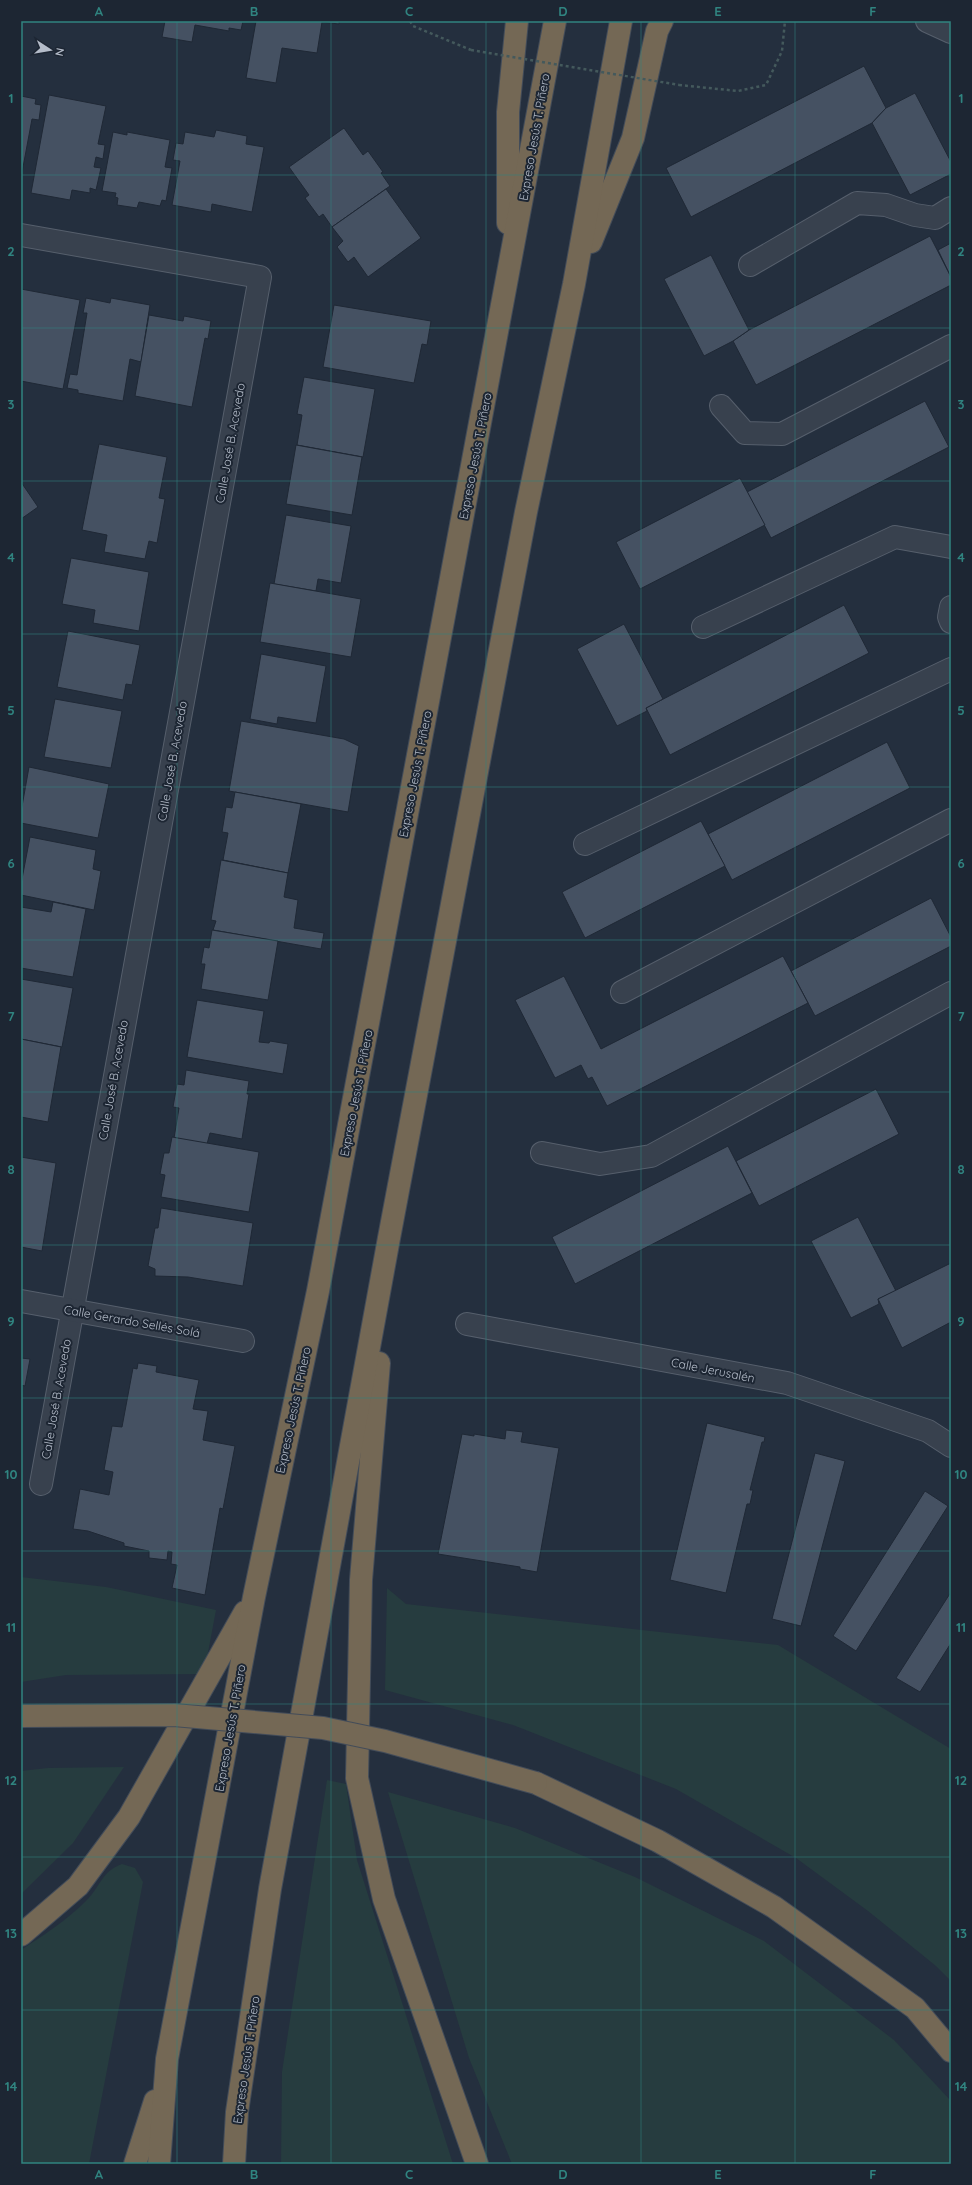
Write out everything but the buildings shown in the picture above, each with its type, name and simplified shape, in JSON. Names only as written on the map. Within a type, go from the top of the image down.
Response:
[{"type":"highway","points":[[509,277],[508,112],[517,21]]},
{"type":"highway","name":"Expreso Jesús T. Piñero","points":[[159,2164],[167,2059],[254,1597],[318,1291],[509,277],[555,21]]},
{"type":"highway","name":"Expreso Jesús T. Piñero","points":[[234,2164],[237,2112],[270,1889],[389,1238],[526,512],[574,284],[621,21]]},
{"type":"highway","points":[[574,284],[633,138],[657,31],[662,21]]},
{"type":"highway","points":[[389,1238],[361,1580],[357,1778],[384,1900],[477,2164]]},
{"type":"highway","points":[[21,1935],[78,1886],[129,1817],[254,1597]]},
{"type":"highway","points":[[21,1716],[174,1715],[323,1728],[386,1741],[536,1783],[658,1842],[774,1908],[914,2008],[951,2051]]},
{"type":"highway","points":[[136,2164],[167,2059]]},
{"type":"street","points":[[927,21],[951,32]]},
{"type":"street","points":[[750,265],[856,203],[886,205],[915,215],[935,218],[951,208]]},
{"type":"street","name":"Calle José B. Acevedo","points":[[21,235],[260,277],[41,1484]]},
{"type":"street","points":[[721,406],[745,433],[782,434],[951,346]]},
{"type":"street","points":[[703,627],[895,537],[951,547]]},
{"type":"street","points":[[951,607],[949,617],[951,622]]},
{"type":"street","points":[[585,844],[951,669]]},
{"type":"street","points":[[622,992],[951,820]]},
{"type":"street","points":[[542,1153],[600,1164],[651,1156],[951,993]]},
{"type":"street","name":"Calle Gerardo Sellés Solá","points":[[21,1301],[243,1341]]},
{"type":"street","name":"Calle Jerusalén","points":[[467,1324],[787,1383],[928,1431],[951,1446]]},
{"type":"path","points":[[410,21],[413,26],[471,50],[679,85],[738,91],[766,85],[782,51],[785,21]]},
{"type":"green space","points":[[21,1577],[106,1587],[216,1610],[204,1674],[66,1675],[21,1682]]},
{"type":"green space","points":[[387,1588],[406,1604],[778,1645],[951,1749],[951,1981],[936,1966],[868,1911],[796,1858],[676,1789],[513,1725],[385,1690]]},
{"type":"green space","points":[[124,1767],[73,1843],[21,1894],[21,1771],[48,1768]]},
{"type":"green space","points":[[327,1780],[346,1784],[357,1860],[453,2164],[281,2164],[282,2072]]},
{"type":"green space","points":[[388,1792],[515,1828],[635,1877],[764,1941],[894,2040],[951,2101],[951,2164],[512,2164],[469,2058]]},
{"type":"green space","points":[[122,1864],[135,1868],[143,1882],[89,2164],[21,2164],[21,1950],[71,1915],[86,1901],[105,1875],[115,1867]]}]
